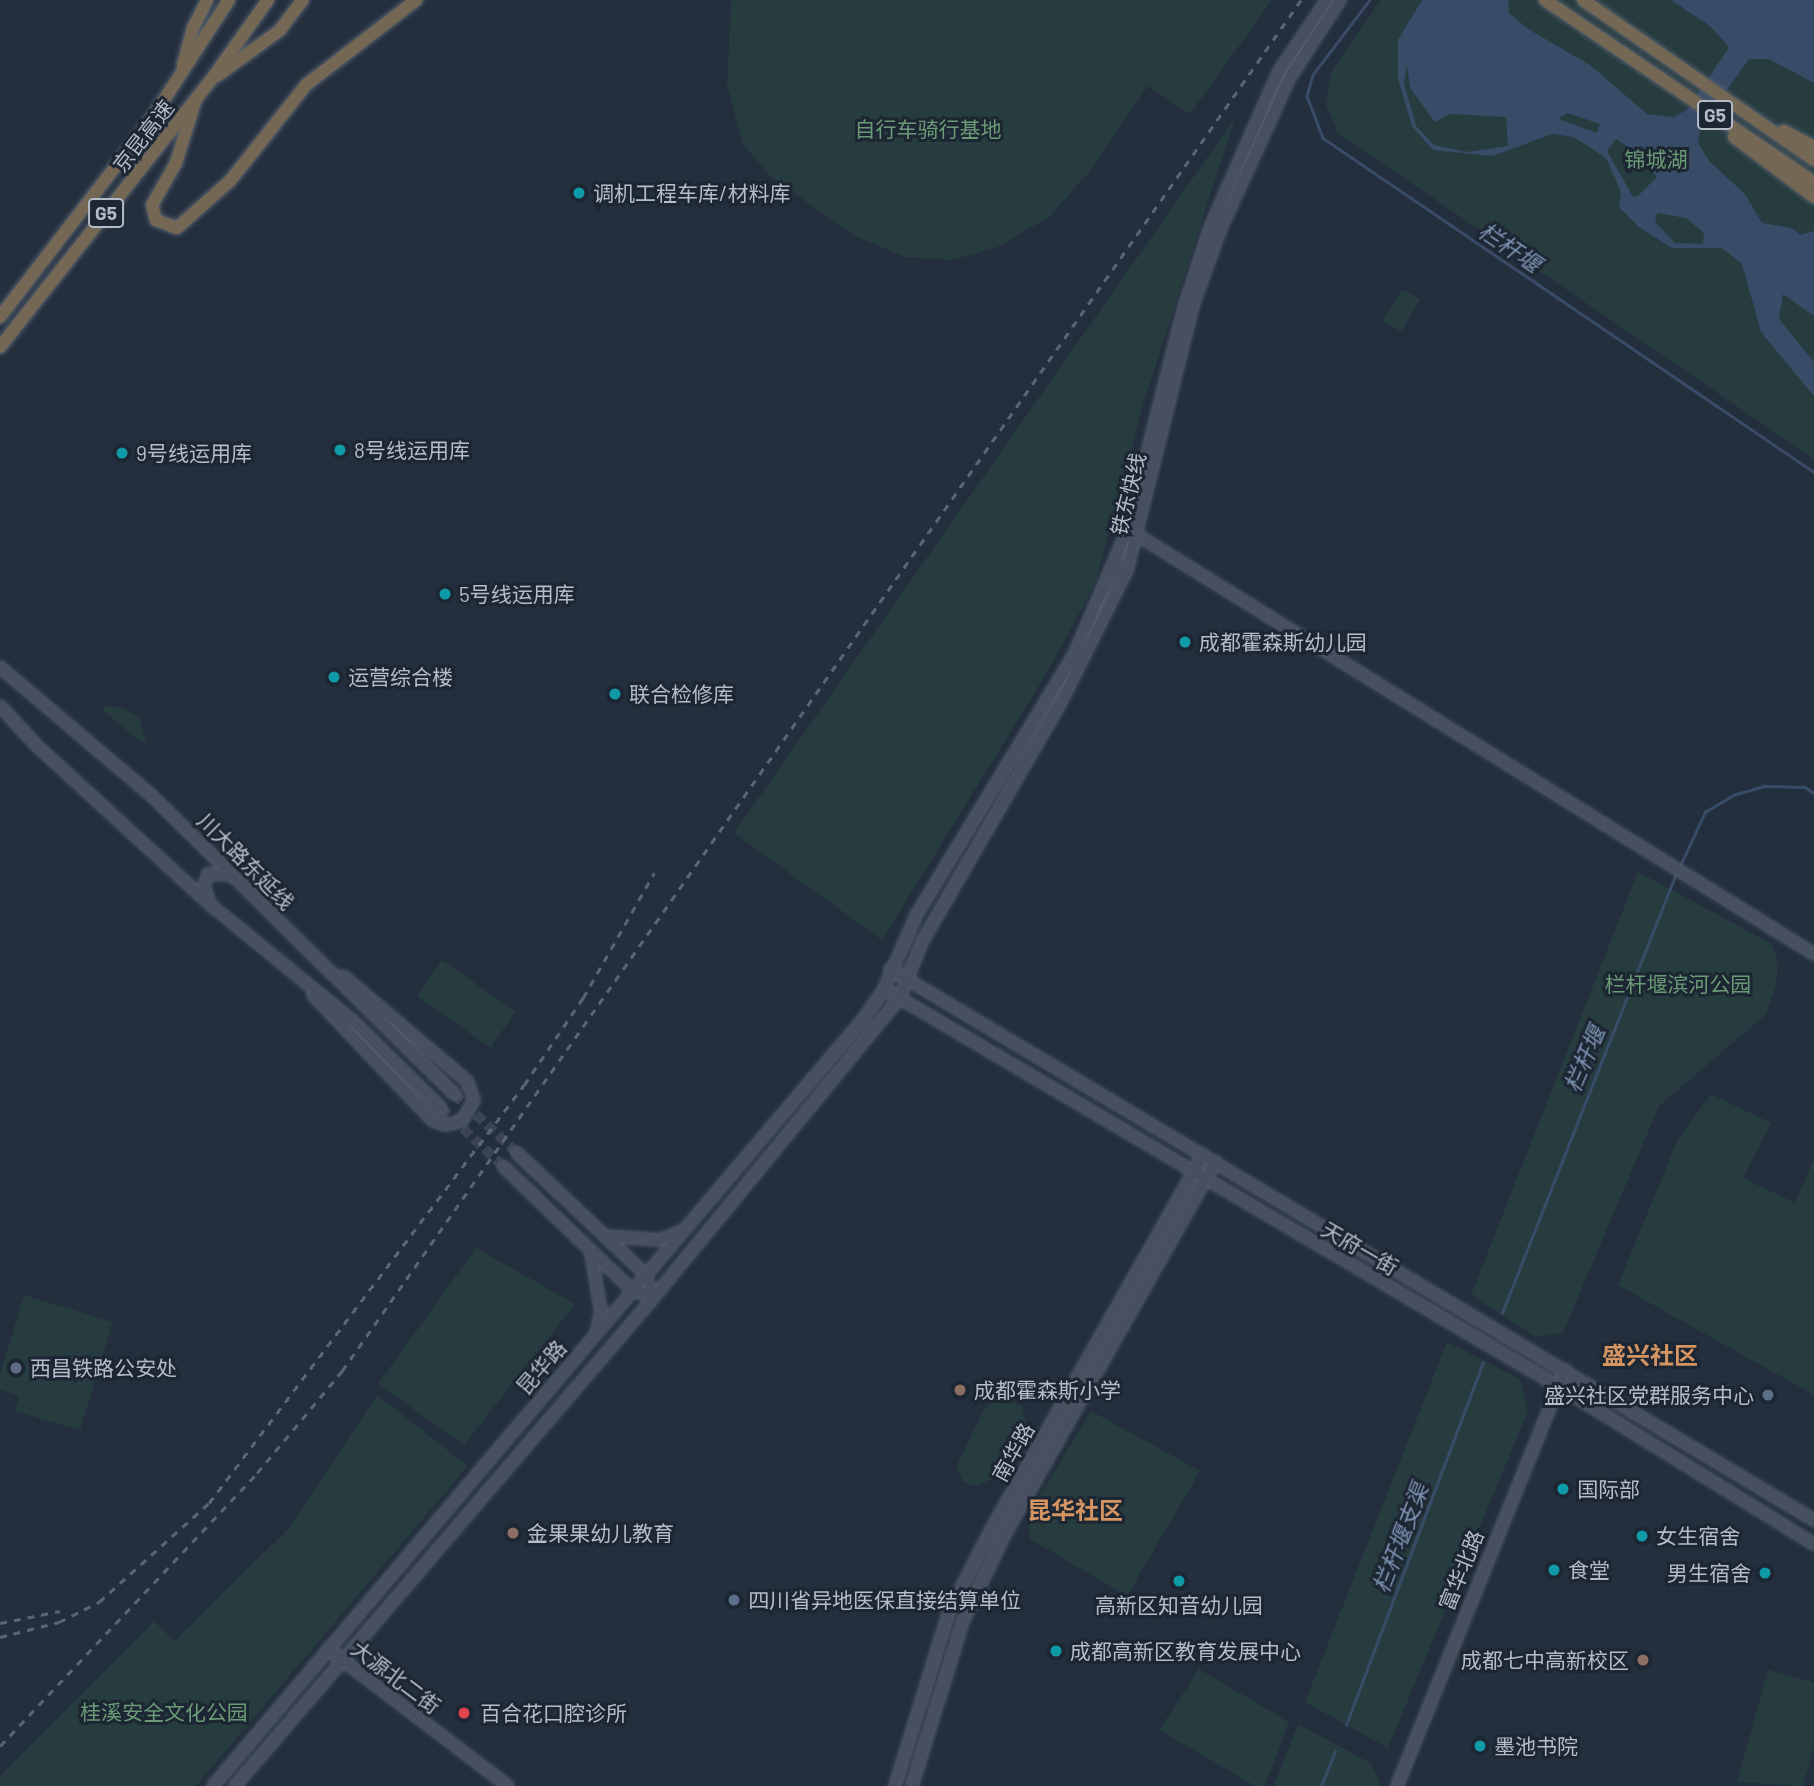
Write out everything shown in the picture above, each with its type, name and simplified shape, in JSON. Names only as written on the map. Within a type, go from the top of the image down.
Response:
[{"type":"highway","name":"G5","points":[[180,78],[193,28],[207,0]]},
{"type":"highway","name":"京昆高速","points":[[0,317],[104,184],[180,78],[229,0]]},
{"type":"highway","points":[[211,80],[268,0]]},
{"type":"highway","name":"G5","points":[[211,80],[280,30],[303,0]]},
{"type":"highway","points":[[196,99],[176,163],[152,205],[156,220],[177,228],[230,181],[307,84],[416,0]]},
{"type":"highway","name":"G5","points":[[1545,0],[1814,181]]},
{"type":"highway","name":"G5","points":[[1583,0],[1814,160]]},
{"type":"highway","points":[[1616,48],[1814,197]]},
{"type":"highway","name":"京昆高速","points":[[0,347],[211,80]]},
{"type":"highway","points":[[1729,100],[1814,147]]},
{"type":"main road","name":"铁东快线","points":[[890,970],[917,914],[1074,655],[1128,529],[1184,308],[1210,228],[1278,73],[1327,0]]},
{"type":"main road","name":"铁东快线","points":[[907,980],[928,930],[1099,631],[1139,535],[1193,305],[1220,230],[1290,78],[1340,0]]},
{"type":"main road","points":[[1128,529],[1814,954]]},
{"type":"main road","name":"川大路东延线","points":[[0,667],[152,795],[454,1094]]},
{"type":"main road","points":[[0,706],[212,906],[353,1021],[441,1108]]},
{"type":"main road","points":[[212,906],[204,887],[208,874],[223,872],[234,877]]},
{"type":"main road","points":[[289,970],[432,1120],[454,1124],[468,1115],[474,1100],[467,1081],[307,948]]},
{"type":"main road","name":"天府一街","points":[[890,970],[1814,1520]]},
{"type":"main road","name":"昆华路","points":[[213,1786],[864,1018],[884,989],[890,970]]},
{"type":"main road","name":"昆华路","points":[[235,1786],[654,1297],[900,997],[907,980]]},
{"type":"main road","name":"天府一街","points":[[884,989],[1558,1386],[1814,1544]]},
{"type":"main road","points":[[517,1153],[645,1274],[654,1297]]},
{"type":"main road","name":"南华路","points":[[895,1786],[949,1612],[992,1528],[1203,1155]]},
{"type":"main road","points":[[912,1786],[963,1622],[1004,1536],[1216,1162]]},
{"type":"main road","points":[[504,1167],[632,1290],[654,1297]]},
{"type":"main road","points":[[604,1236],[660,1240],[682,1231]]},
{"type":"main road","points":[[591,1252],[601,1312],[597,1332]]},
{"type":"main road","name":"富华北路","points":[[1398,1786],[1565,1370]]},
{"type":"main road","name":"大源北二街","points":[[328,1649],[508,1786]]},
{"type":"green space","name":"自行车骑行基地","points":[[731,0],[1272,0],[1190,114],[1148,86],[1090,171],[1050,216],[998,247],[952,260],[905,257],[853,235],[769,175],[743,144],[727,86]]},
{"type":"green space","name":"锦城湖","points":[[1381,0],[1814,0],[1814,459],[1338,133],[1326,105],[1331,72]]},
{"type":"green space","points":[[1235,118],[1144,402],[1095,584],[1047,673],[882,940],[734,833]]},
{"type":"green space","points":[[1402,289],[1420,300],[1401,332],[1383,321]]},
{"type":"green space","points":[[104,706],[120,707],[139,717],[147,746],[103,711]]},
{"type":"green space","name":"栏杆堰滨河公园","points":[[1638,872],[1772,944],[1778,962],[1776,987],[1766,1014],[1659,1106],[1563,1333],[1536,1337],[1471,1295]]},
{"type":"green space","points":[[442,960],[516,1012],[490,1048],[417,996]]},
{"type":"green space","points":[[1711,1094],[1771,1123],[1743,1178],[1795,1203],[1814,1159],[1814,1395],[1618,1285],[1677,1141]]},
{"type":"green space","points":[[476,1248],[575,1304],[464,1445],[378,1384]]},
{"type":"green space","points":[[24,1295],[113,1322],[80,1430],[15,1411],[19,1396],[0,1390],[0,1375]]},
{"type":"green space","points":[[1447,1342],[1520,1379],[1528,1411],[1388,1748],[1305,1702]]},
{"type":"green space","name":"桂溪安全文化公园","points":[[377,1395],[468,1466],[196,1786],[0,1786],[0,1777],[12,1764],[154,1621],[174,1641],[289,1528]]},
{"type":"green space","points":[[997,1397],[1009,1398],[1022,1407],[1026,1423],[995,1478],[975,1486],[963,1482],[956,1467],[983,1411]]},
{"type":"green space","points":[[1091,1411],[1200,1471],[1127,1596],[1030,1539],[1028,1515]]},
{"type":"green space","points":[[1199,1669],[1289,1722],[1265,1786],[1255,1786],[1159,1730]]},
{"type":"green space","points":[[1768,1670],[1814,1683],[1814,1746],[1803,1786],[1737,1782]]},
{"type":"green space","points":[[1298,1724],[1372,1764],[1381,1786],[1274,1786]]},
{"type":"water","name":"锦城湖","points":[[1422,0],[1508,0],[1509,13],[1528,29],[1590,65],[1647,114],[1674,117],[1688,109],[1729,47],[1710,26],[1671,0],[1814,0],[1814,83],[1769,59],[1749,59],[1701,126],[1698,143],[1710,162],[1745,194],[1762,223],[1791,228],[1801,235],[1814,231],[1814,316],[1783,294],[1779,319],[1814,362],[1814,396],[1761,332],[1742,264],[1722,248],[1672,248],[1640,228],[1619,207],[1621,192],[1606,158],[1574,137],[1552,134],[1493,156],[1433,150],[1412,126],[1398,79],[1398,40]],"holes":[[[1407,65],[1410,88],[1435,122],[1451,114],[1506,117],[1508,146],[1466,152],[1434,145],[1416,126],[1404,83]],[[1567,113],[1600,124],[1597,133],[1559,119]],[[1616,139],[1637,153],[1657,177],[1638,196],[1633,197],[1607,151]],[[1657,213],[1686,218],[1704,233],[1703,244],[1675,243],[1655,222]]]},
{"type":"waterway","name":"栏杆堰","points":[[1370,0],[1313,75],[1307,96],[1323,138],[1814,472]]},
{"type":"waterway","name":"栏杆堰","points":[[1679,868],[1705,812],[1733,795],[1765,786],[1805,787],[1814,793]]},
{"type":"waterway","name":"栏杆堰","points":[[1502,1313],[1676,874]]},
{"type":"waterway","name":"栏杆堰支渠","points":[[1346,1725],[1483,1363]]},
{"type":"waterway","name":"栏杆堰","points":[[1321,1786],[1335,1752]]},
{"type":"tunnel","points":[[454,1094],[517,1153]]},
{"type":"tunnel","points":[[441,1108],[504,1167]]},
{"type":"railway","points":[[0,1746],[257,1473],[342,1371],[1301,0]]},
{"type":"railway","points":[[0,1637],[59,1622],[99,1602],[209,1503],[524,1085],[583,998],[654,873]]},
{"type":"railway","points":[[0,1623],[60,1611]]},
{"type":"place","name":"调机工程车库/材料库","points":[[579,193]]},
{"type":"place","name":"8号线运用库","points":[[340,450]]},
{"type":"place","name":"9号线运用库","points":[[122,453]]},
{"type":"place","name":"5号线运用库","points":[[445,594]]},
{"type":"place","name":"成都霍森斯幼儿园","points":[[1185,642]]},
{"type":"place","name":"运营综合楼","points":[[334,677]]},
{"type":"place","name":"联合检修库","points":[[615,694]]},
{"type":"place","name":"西昌铁路公安处","points":[[16,1368]]},
{"type":"place","name":"成都霍森斯小学","points":[[960,1390]]},
{"type":"place","name":"盛兴社区党群服务中心","points":[[1768,1395]]},
{"type":"place","name":"国际部","points":[[1563,1489]]},
{"type":"place","name":"金果果幼儿教育","points":[[513,1533]]},
{"type":"place","name":"女生宿舍","points":[[1642,1536]]},
{"type":"place","name":"食堂","points":[[1554,1570]]},
{"type":"place","name":"男生宿舍","points":[[1765,1573]]},
{"type":"place","name":"高新区知音幼儿园","points":[[1179,1581]]},
{"type":"place","name":"四川省异地医保直接结算单位","points":[[734,1600]]},
{"type":"place","name":"成都高新区教育发展中心","points":[[1056,1651]]},
{"type":"place","name":"成都七中高新校区","points":[[1643,1660]]},
{"type":"place","name":"百合花口腔诊所","points":[[464,1713]]},
{"type":"place","name":"墨池书院","points":[[1480,1746]]},
{"type":"district","name":"盛兴社区","points":[[1650,1355]]},
{"type":"district","name":"昆华社区","points":[[1075,1510]]}]
